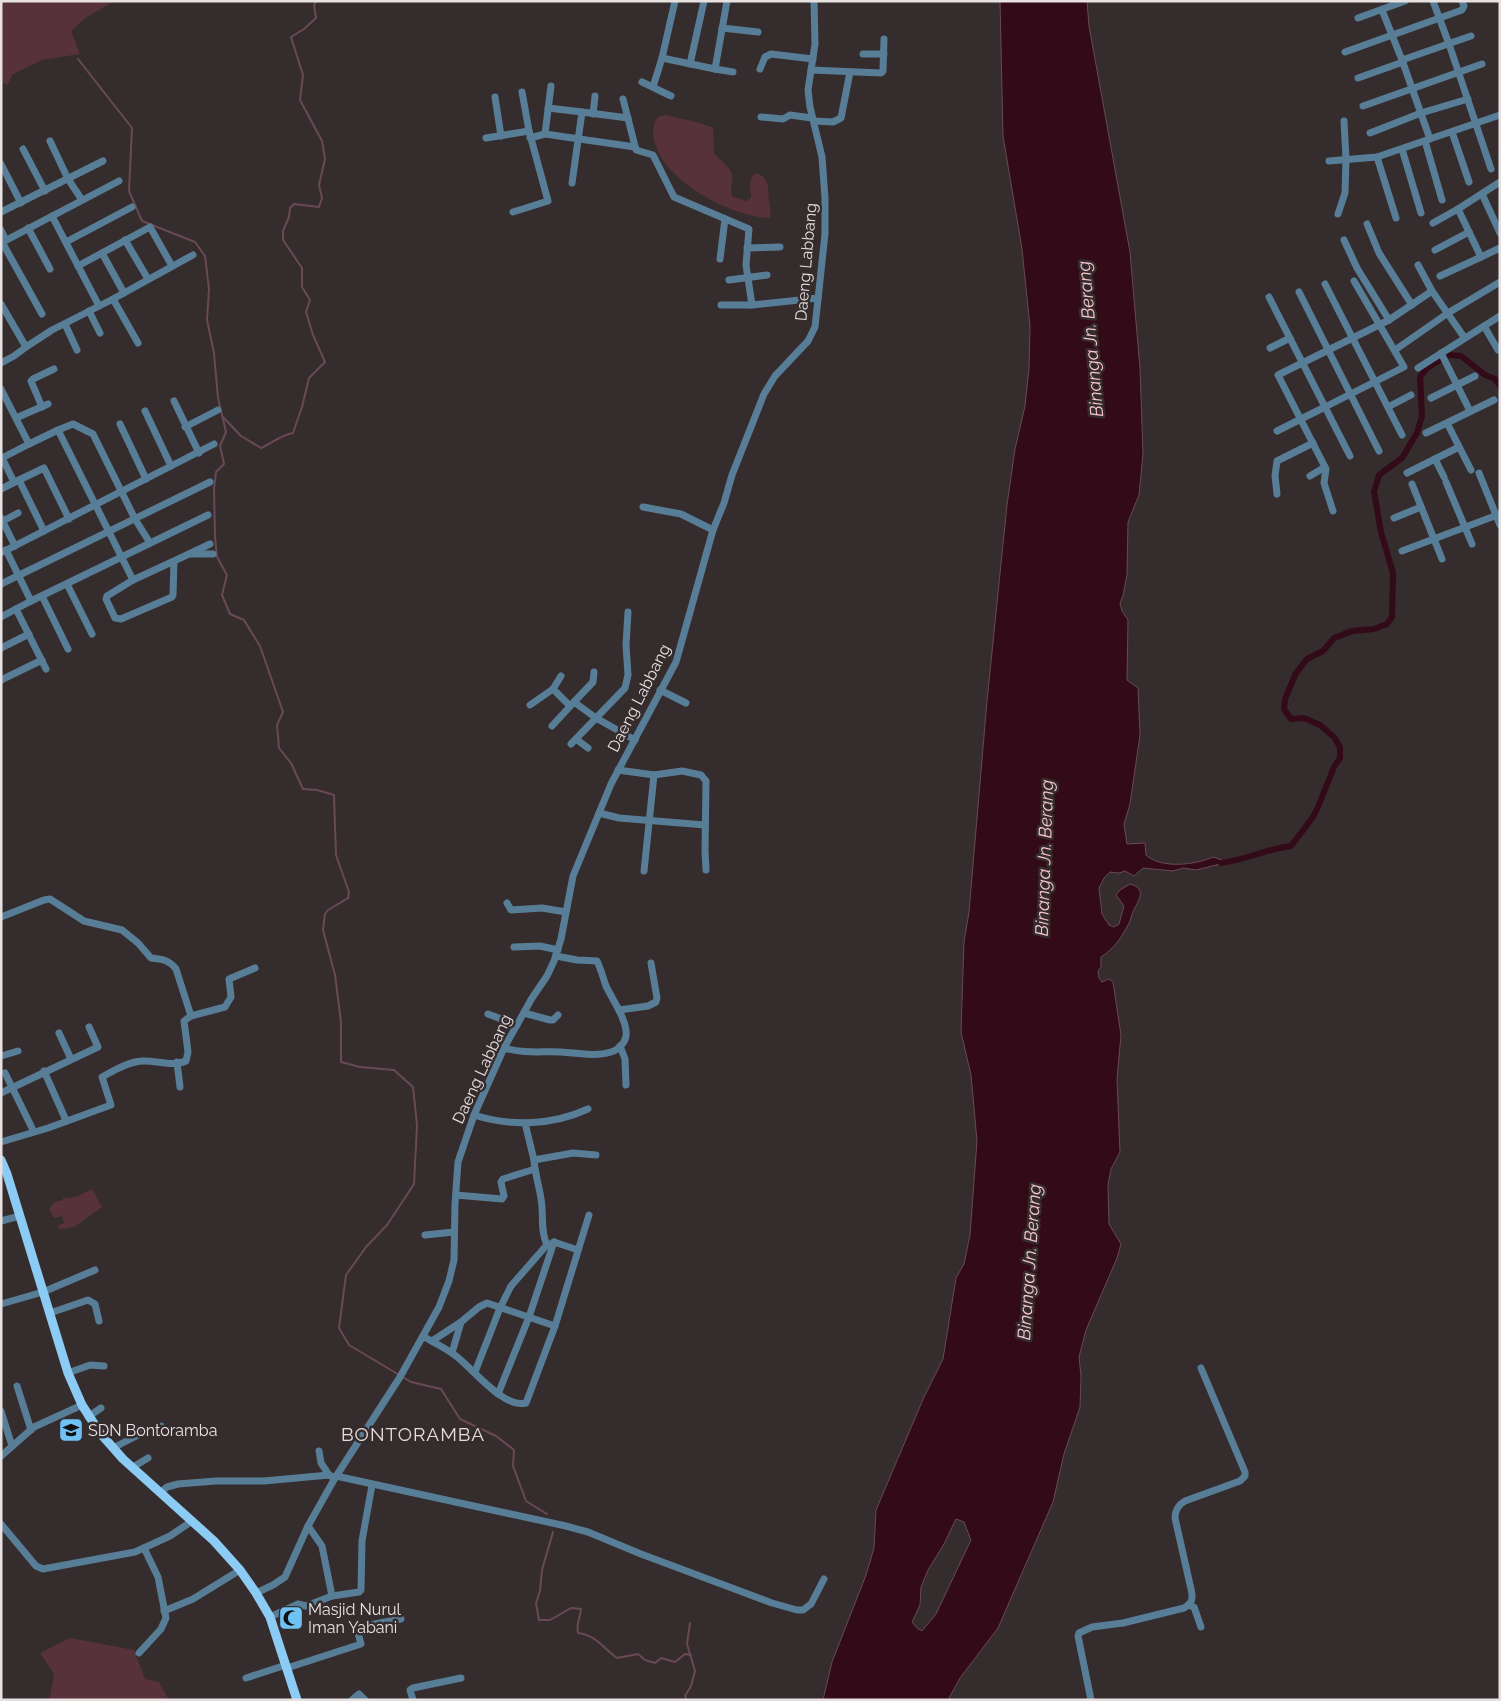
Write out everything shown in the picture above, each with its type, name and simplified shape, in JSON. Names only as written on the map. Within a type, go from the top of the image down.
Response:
[{"type":"main road","points":[[2,1164],[68,1372],[88,1417],[113,1448],[214,1541],[240,1570],[270,1617],[298,1700]]},
{"type":"street","points":[[653,87],[662,58],[675,1]]},
{"type":"street","points":[[690,64],[704,1]]},
{"type":"street","points":[[715,69],[727,1]]},
{"type":"street","name":"Daeng Labbang","points":[[256,1593],[273,1586],[285,1577],[311,1529],[333,1477],[400,1377],[438,1307],[451,1275],[454,1260],[458,1162],[474,1115],[504,1048],[547,976],[557,953],[573,876],[618,770],[660,690],[673,670],[680,651],[713,530],[742,448],[768,385],[798,354],[813,332],[825,234],[825,184],[822,157],[808,90],[816,39],[814,1]]},
{"type":"street","points":[[1358,18],[1405,1]]},
{"type":"street","points":[[1434,1],[1491,169]]},
{"type":"street","points":[[1344,52],[1462,10],[1464,6],[1462,1]]},
{"type":"street","points":[[1382,10],[1420,113],[1442,200]]},
{"type":"street","points":[[722,28],[758,32]]},
{"type":"street","points":[[1358,78],[1471,36]]},
{"type":"street","points":[[811,70],[881,73],[884,39]]},
{"type":"street","points":[[760,70],[765,57],[771,54],[813,59]]},
{"type":"street","points":[[863,54],[884,54]]},
{"type":"street","points":[[662,58],[733,72]]},
{"type":"street","points":[[1363,106],[1482,64]]},
{"type":"street","points":[[762,117],[783,119],[790,115],[832,122],[841,118],[850,72]]},
{"type":"street","points":[[642,82],[671,96]]},
{"type":"street","points":[[545,134],[551,86]]},
{"type":"street","points":[[512,212],[548,201],[530,135],[522,92]]},
{"type":"street","points":[[593,114],[596,96]]},
{"type":"street","points":[[494,97],[501,136]]},
{"type":"street","points":[[623,99],[636,150],[653,155],[674,197],[749,229],[746,265],[752,304]]},
{"type":"street","points":[[1370,133],[1420,113],[1468,99]]},
{"type":"street","points":[[548,108],[628,118]]},
{"type":"street","points":[[572,183],[582,112]]},
{"type":"street","points":[[1329,161],[1377,157],[1500,115]]},
{"type":"street","points":[[1338,214],[1345,193],[1344,121]]},
{"type":"street","points":[[1452,132],[1469,182]]},
{"type":"street","points":[[486,138],[545,134],[635,146]]},
{"type":"street","points":[[50,141],[68,179],[82,200]]},
{"type":"street","points":[[23,149],[45,191]]},
{"type":"street","points":[[1402,149],[1421,213]]},
{"type":"street","points":[[1377,157],[1396,218]]},
{"type":"street","points":[[1,212],[103,161]]},
{"type":"street","points":[[1,164],[21,203]]},
{"type":"street","points":[[3,241],[119,181]]},
{"type":"street","points":[[1434,223],[1500,182]]},
{"type":"street","points":[[1482,194],[1500,233]]},
{"type":"street","points":[[66,242],[132,207]]},
{"type":"street","points":[[1458,209],[1481,257]]},
{"type":"street","points":[[52,216],[99,306]]},
{"type":"street","points":[[720,259],[725,219]]},
{"type":"street","points":[[1366,224],[1379,253],[1412,305]]},
{"type":"street","points":[[78,266],[150,227],[172,266]]},
{"type":"street","points":[[28,228],[50,269]]},
{"type":"street","points":[[1,230],[3,241],[42,314]]},
{"type":"street","points":[[1435,250],[1469,232]]},
{"type":"street","points":[[125,240],[148,279]]},
{"type":"street","points":[[1277,432],[1404,367],[1398,348],[1344,240]]},
{"type":"street","points":[[747,248],[780,247]]},
{"type":"street","points":[[1440,276],[1500,248]]},
{"type":"street","points":[[102,252],[124,293]]},
{"type":"street","points":[[1,363],[65,324],[193,255]]},
{"type":"street","points":[[1418,265],[1432,291],[1464,338]]},
{"type":"street","points":[[729,280],[767,274]]},
{"type":"street","points":[[1354,281],[1384,322]]},
{"type":"street","points":[[1398,348],[1448,313],[1500,282]]},
{"type":"street","points":[[1325,284],[1402,435]]},
{"type":"street","points":[[1333,511],[1324,483],[1325,467],[1278,375],[1384,322],[1432,291]]},
{"type":"street","points":[[1299,292],[1379,450]]},
{"type":"street","points":[[1268,297],[1350,456]]},
{"type":"street","points":[[720,305],[818,298]]},
{"type":"street","points":[[113,299],[138,344]]},
{"type":"street","points":[[2,308],[26,347]]},
{"type":"street","points":[[89,311],[100,333]]},
{"type":"street","points":[[1418,368],[1443,356],[1464,338],[1500,316]]},
{"type":"street","points":[[65,324],[77,350]]},
{"type":"street","points":[[1484,326],[1498,350]]},
{"type":"street","points":[[1270,348],[1290,338]]},
{"type":"street","points":[[1443,356],[1470,412]]},
{"type":"street","points":[[16,418],[45,405],[31,381],[54,369]]},
{"type":"street","points":[[1430,398],[1475,376]]},
{"type":"street","points":[[1,389],[29,444]]},
{"type":"street","points":[[1388,407],[1411,395]]},
{"type":"street","points":[[1426,433],[1494,400]]},
{"type":"street","points":[[174,401],[199,453]]},
{"type":"street","points":[[186,427],[218,410]]},
{"type":"street","points":[[145,411],[171,466]]},
{"type":"street","points":[[1447,423],[1471,470]]},
{"type":"street","points":[[44,531],[17,481],[2,458],[73,424],[92,432],[135,519],[150,543]]},
{"type":"street","points":[[120,424],[146,479]]},
{"type":"street","points":[[58,430],[133,580]]},
{"type":"street","points":[[1276,494],[1275,476],[1277,461],[1313,443]]},
{"type":"street","points":[[31,601],[4,551],[214,444]]},
{"type":"street","points":[[1407,473],[1460,447]]},
{"type":"street","points":[[1435,459],[1472,544]]},
{"type":"street","points":[[1310,476],[1325,467]]},
{"type":"street","points":[[1,489],[44,468],[69,518]]},
{"type":"street","points":[[1479,473],[1498,515],[1500,525]]},
{"type":"street","points":[[1,584],[210,482]]},
{"type":"street","points":[[1412,484],[1442,559]]},
{"type":"street","points":[[644,507],[680,514],[713,530]]},
{"type":"street","points":[[1394,518],[1421,507]]},
{"type":"street","points":[[15,546],[2,519],[18,513]]},
{"type":"street","points":[[1,616],[208,515]]},
{"type":"street","points":[[1402,552],[1498,515]]},
{"type":"street","points":[[174,561],[172,597],[121,620],[117,619],[106,598],[108,594],[133,580],[210,544]]},
{"type":"street","points":[[188,554],[213,554]]},
{"type":"street","points":[[67,584],[92,634]]},
{"type":"street","points":[[42,596],[68,649]]},
{"type":"street","points":[[16,609],[46,669]]},
{"type":"street","points":[[588,748],[573,742],[618,697],[627,682],[626,645],[628,612]]},
{"type":"street","points":[[1,648],[29,634]]},
{"type":"street","points":[[1,680],[42,660]]},
{"type":"street","points":[[552,726],[593,682],[594,672]]},
{"type":"street","points":[[530,705],[552,689],[561,676]]},
{"type":"street","points":[[552,689],[572,704],[635,740]]},
{"type":"street","points":[[660,690],[686,702]]},
{"type":"street","points":[[618,770],[654,775],[682,771],[704,778],[706,786],[706,870]]},
{"type":"street","points":[[644,871],[654,775]]},
{"type":"street","points":[[599,813],[619,818],[705,825]]},
{"type":"street","points":[[1,917],[50,899],[84,921],[122,930],[132,937],[151,958],[166,960],[172,964],[176,969],[191,1016]]},
{"type":"street","points":[[507,903],[508,908],[513,911],[542,908],[566,912]]},
{"type":"street","points":[[504,1048],[532,1053],[597,1054],[612,1052],[624,1041],[626,1034],[619,1010],[610,994],[597,961],[577,960],[540,946],[514,947]]},
{"type":"street","points":[[619,1010],[648,1006],[656,1002],[657,998],[651,963]]},
{"type":"street","points":[[1,1142],[111,1106],[102,1077],[130,1063],[141,1061],[182,1062],[188,1058],[184,1020],[191,1016],[225,1007],[231,997],[229,979],[255,968]]},
{"type":"street","points":[[524,1013],[550,1020],[553,1020],[558,1015]]},
{"type":"street","points":[[488,1014],[517,1025]]},
{"type":"street","points":[[1,1093],[98,1047],[89,1027]]},
{"type":"street","points":[[59,1033],[71,1059]]},
{"type":"street","points":[[620,1046],[625,1059],[626,1085]]},
{"type":"street","points":[[1,1056],[18,1051]]},
{"type":"street","points":[[177,1062],[180,1087]]},
{"type":"street","points":[[44,1071],[65,1118]]},
{"type":"street","points":[[5,1073],[32,1128]]},
{"type":"street","points":[[474,1115],[504,1122],[525,1123],[565,1118],[588,1108]]},
{"type":"street","points":[[498,1394],[529,1317],[550,1244],[542,1229],[542,1206],[538,1179],[525,1123]]},
{"type":"street","points":[[534,1160],[573,1152],[596,1155]]},
{"type":"street","points":[[456,1195],[501,1199],[504,1196],[501,1182],[503,1179],[535,1169]]},
{"type":"street","points":[[422,1336],[452,1353],[498,1394],[515,1403],[526,1403],[555,1326],[589,1215]]},
{"type":"street","points":[[1,1221],[20,1216]]},
{"type":"street","points":[[425,1235],[454,1232]]},
{"type":"street","points":[[550,1244],[578,1250]]},
{"type":"street","points":[[475,1372],[500,1308],[511,1286],[550,1244]]},
{"type":"street","points":[[1,1304],[43,1292],[95,1270]]},
{"type":"street","points":[[50,1313],[88,1300],[95,1304],[99,1321]]},
{"type":"street","points":[[432,1342],[487,1303],[555,1326]]},
{"type":"street","points":[[452,1353],[461,1322]]},
{"type":"street","points":[[68,1372],[90,1365],[104,1366]]},
{"type":"street","points":[[1091,1700],[1078,1636],[1080,1632],[1184,1608],[1188,1605],[1193,1598],[1175,1511],[1185,1501],[1240,1481],[1246,1476],[1201,1368]]},
{"type":"street","points":[[17,1386],[31,1430]]},
{"type":"street","points":[[1,1456],[31,1430],[82,1405]]},
{"type":"street","points":[[88,1417],[101,1408]]},
{"type":"street","points":[[1,1411],[12,1446]]},
{"type":"street","points":[[113,1448],[160,1426]]},
{"type":"street","points":[[319,1450],[321,1463],[333,1477]]},
{"type":"street","points":[[132,1467],[148,1458]]},
{"type":"street","points":[[161,1492],[166,1487],[178,1484],[333,1477],[588,1532],[772,1603],[797,1610],[803,1610],[811,1604],[824,1580]]},
{"type":"street","points":[[270,1617],[298,1604],[306,1606],[332,1596],[359,1592],[361,1590],[362,1541],[372,1485]]},
{"type":"street","points":[[1,1524],[36,1566],[43,1569],[134,1552],[170,1536],[192,1521]]},
{"type":"street","points":[[311,1529],[322,1546],[332,1596]]},
{"type":"street","points":[[139,1654],[164,1624],[166,1618],[158,1577],[144,1548]]},
{"type":"street","points":[[164,1611],[193,1599],[240,1570]]},
{"type":"street","points":[[1188,1605],[1193,1606],[1195,1609],[1201,1627]]},
{"type":"street","points":[[246,1678],[361,1644],[358,1627],[401,1619]]},
{"type":"street","points":[[413,1700],[410,1690],[413,1688],[461,1678]]},
{"type":"street","points":[[352,1700],[359,1694],[365,1700]]},
{"type":"shaded area","points":[[1,1],[113,2],[85,18],[71,31],[80,54],[42,60],[13,74],[7,85],[1,81]]},
{"type":"shaded area","points":[[667,115],[713,128],[714,153],[731,172],[732,196],[746,201],[751,198],[750,184],[753,175],[756,173],[764,178],[768,188],[770,218],[737,211],[720,204],[686,184],[672,171],[661,157],[653,132],[658,117]]},
{"type":"shaded area","points":[[92,1189],[102,1207],[74,1227],[60,1229],[57,1226],[64,1223],[62,1216],[54,1218],[49,1210],[54,1202],[63,1200],[63,1198],[74,1197]]},
{"type":"shaded area","points":[[70,1638],[134,1650],[145,1679],[159,1682],[169,1700],[46,1700],[50,1697],[54,1674],[40,1653]]},
{"type":"water","name":"Binanga Jn. Berang","points":[[1000,1],[1087,1],[1089,26],[1130,252],[1140,368],[1143,454],[1139,495],[1128,522],[1127,574],[1120,603],[1122,611],[1128,620],[1127,680],[1138,688],[1140,735],[1130,804],[1124,824],[1127,844],[1145,843],[1146,855],[1152,859],[1169,864],[1188,864],[1213,857],[1228,862],[1196,870],[1183,868],[1173,871],[1143,868],[1134,876],[1125,871],[1119,873],[1110,872],[1104,878],[1099,888],[1102,914],[1109,925],[1114,927],[1119,924],[1124,906],[1116,895],[1130,884],[1136,886],[1140,892],[1139,900],[1132,913],[1130,922],[1114,946],[1101,957],[1101,967],[1098,971],[1102,982],[1109,979],[1113,982],[1121,1035],[1117,1079],[1120,1152],[1111,1169],[1108,1185],[1109,1224],[1121,1244],[1117,1258],[1086,1330],[1079,1357],[1081,1376],[1080,1407],[1064,1454],[1053,1502],[998,1628],[960,1678],[948,1700],[823,1700],[832,1662],[866,1575],[874,1548],[876,1510],[924,1397],[943,1359],[956,1278],[964,1264],[970,1235],[977,1141],[971,1075],[961,1032],[964,942],[969,912],[987,701],[1007,505],[1015,449],[1025,406],[1029,368],[1030,326],[1022,249],[1003,136]],"holes":[[[956,1519],[964,1522],[971,1540],[936,1614],[922,1631],[912,1622],[920,1605],[921,1587],[928,1570],[944,1544]]]},
{"type":"waterway","points":[[222,416],[241,436],[261,448],[293,433],[309,378],[325,362],[313,335],[306,312],[310,300],[302,287],[302,268],[283,240],[283,231],[289,217],[290,208],[294,204],[319,207],[322,198],[319,185],[325,159],[322,141],[300,100],[303,75],[291,37],[316,18],[314,6],[316,1]]},
{"type":"waterway","points":[[78,59],[132,128],[129,191],[142,221],[195,242],[205,256],[209,289],[207,320],[214,353],[218,398],[226,432],[220,446],[224,464],[216,472],[214,489],[217,557],[227,575],[222,595],[230,614],[244,620],[260,646],[283,712],[277,725],[279,748],[291,763],[303,789],[317,790],[334,795],[336,855],[349,892],[348,898],[328,910],[325,914],[323,930],[335,975],[341,1022],[341,1062],[360,1067],[394,1070],[413,1087],[417,1125],[414,1184],[387,1225],[366,1247],[346,1275],[339,1328],[349,1345],[411,1382],[441,1389],[460,1419],[496,1436],[514,1450],[513,1466],[526,1501],[547,1514]]},
{"type":"waterway","points":[[1221,863],[1291,846],[1313,817],[1334,767],[1340,758],[1340,747],[1334,737],[1320,725],[1304,718],[1291,719],[1284,709],[1285,699],[1296,673],[1307,659],[1323,651],[1334,638],[1352,631],[1374,629],[1387,624],[1392,617],[1393,573],[1381,532],[1374,492],[1379,475],[1402,458],[1417,433],[1422,416],[1420,377],[1427,368],[1448,355],[1461,356],[1485,375],[1495,379],[1500,386]]},
{"type":"waterway","points":[[553,1532],[542,1570],[540,1591],[536,1603],[539,1620],[550,1620],[571,1608],[581,1609],[578,1633],[595,1639],[617,1658],[638,1654],[645,1660],[655,1663],[661,1658],[675,1662],[685,1654],[691,1655]]},
{"type":"waterway","points":[[687,1700],[685,1696],[691,1686],[695,1671],[687,1644],[690,1623]]},
{"type":"place","name":"SDN Bontoramba","points":[[71,1430]]},
{"type":"place","name":"Masjid Nurul Iman Yabani","points":[[291,1618]]},
{"type":"district","name":"BONTORAMBA","points":[[413,1434]]}]
